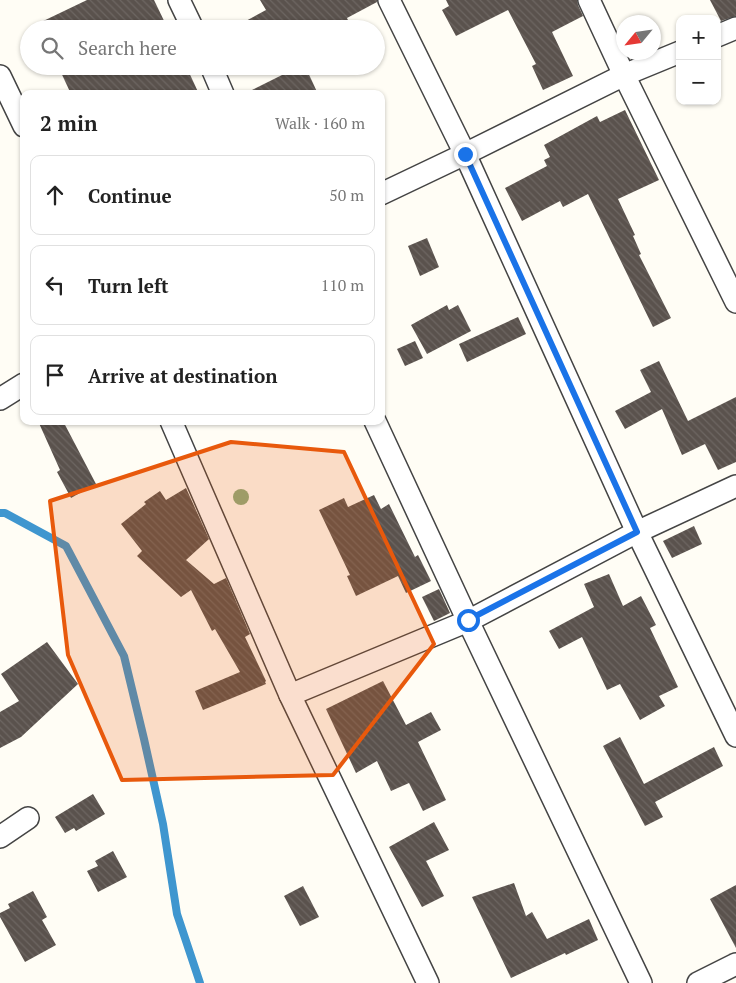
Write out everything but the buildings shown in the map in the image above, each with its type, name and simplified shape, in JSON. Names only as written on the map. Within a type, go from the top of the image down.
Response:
[{"type":"street","points":[[179,0],[189,20]]},
{"type":"street","points":[[389,0],[465,154],[637,532],[736,736]]},
{"type":"street","points":[[589,0],[736,302]]},
{"type":"street","points":[[721,34],[736,28]]},
{"type":"street","points":[[385,192],[624,75],[676,54]]},
{"type":"street","points":[[214,75],[221,90]]},
{"type":"street","points":[[0,76],[20,118]]},
{"type":"street","points":[[0,399],[20,386]]},
{"type":"street","points":[[173,425],[290,695],[428,983]]},
{"type":"street","points":[[377,425],[642,983]]},
{"type":"street","points":[[290,695],[468,620],[637,532],[736,486]]},
{"type":"street","points":[[0,837],[28,818]]},
{"type":"street","points":[[698,983],[736,964]]},
{"type":"highlighted area","points":[[231,442],[344,452],[434,644],[333,775],[122,780],[68,655],[50,501]]},
{"type":"waterway","points":[[0,513],[5,513],[66,546],[124,656],[163,824],[177,914],[200,983]]},
{"type":"route","points":[[465,154],[637,532],[468,620]]}]
